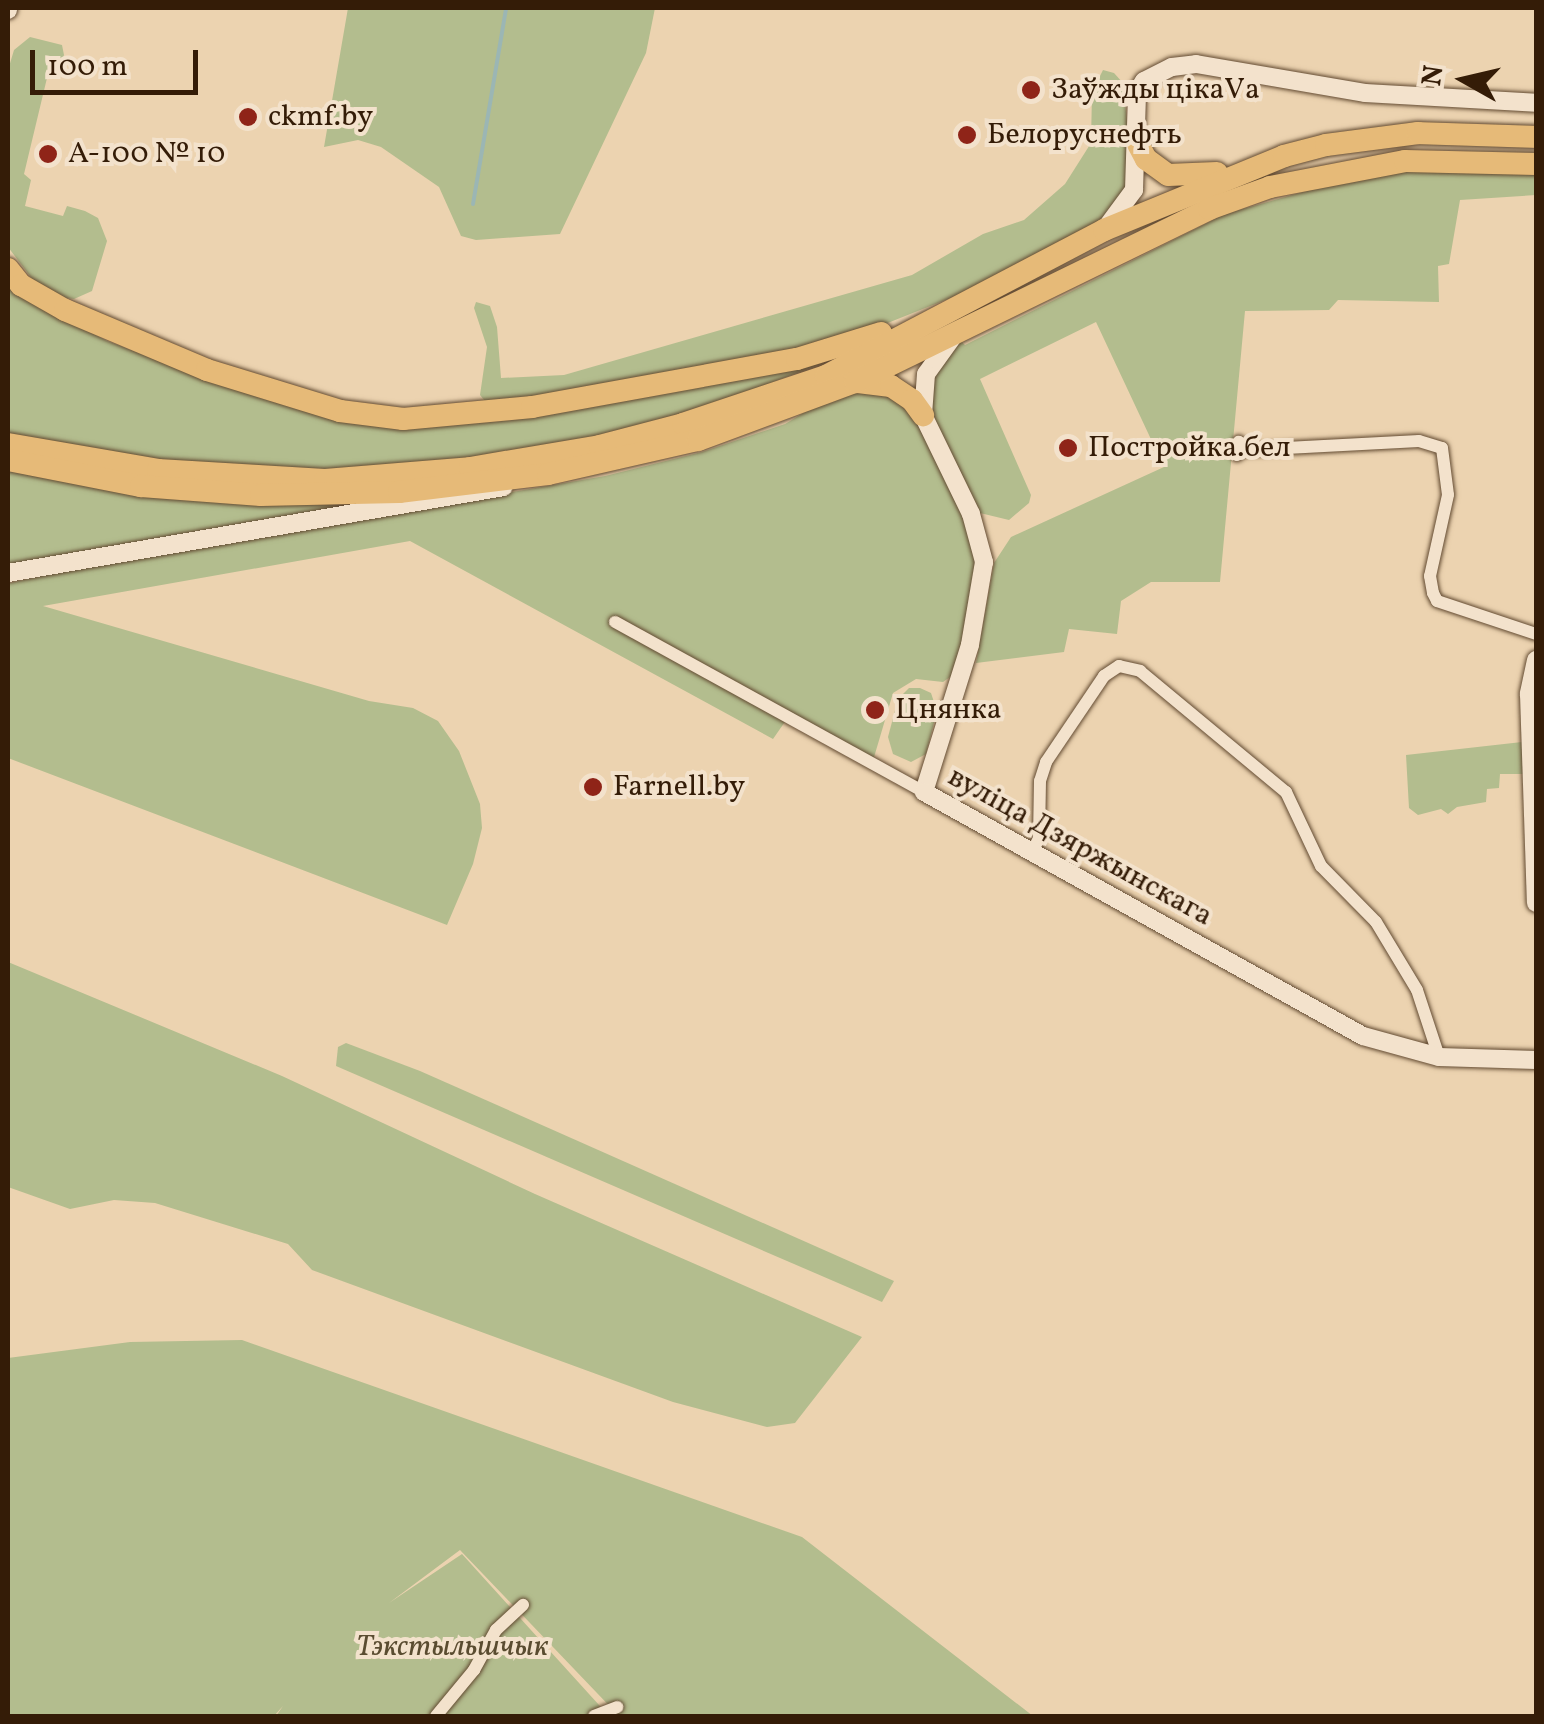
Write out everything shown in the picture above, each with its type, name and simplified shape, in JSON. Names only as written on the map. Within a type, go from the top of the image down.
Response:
[{"type":"highway","points":[[8,444],[158,470],[261,478],[398,475],[531,459],[683,424],[826,376],[1104,230],[1241,170],[1326,145],[1372,138],[1466,132],[1536,137]]},
{"type":"highway","points":[[1138,144],[1146,159],[1168,174],[1241,170]]},
{"type":"highway","points":[[8,460],[141,486],[261,495],[399,492],[548,474],[698,440],[854,382],[1209,210],[1270,188],[1405,161],[1536,164]]},
{"type":"highway","points":[[8,268],[21,284],[65,310],[207,370],[340,411],[403,419],[532,407],[798,360],[841,349],[1023,272]]},
{"type":"highway","points":[[854,382],[892,386],[912,400],[923,415]]},
{"type":"main road","points":[[1104,230],[1134,190],[1138,144],[1135,106],[1144,81],[1172,67],[1196,64],[1352,91],[1536,103]]},
{"type":"main road","points":[[924,792],[970,645],[984,562],[971,514],[923,415],[926,374],[954,336]]},
{"type":"main road","points":[[8,573],[484,494],[548,474]]},
{"type":"main road","points":[[1536,660],[1529,694],[1536,903]]},
{"type":"main road","name":"вуліца Дзяржынскага","points":[[924,792],[1363,1036],[1439,1057],[1536,1060]]},
{"type":"street","points":[[1250,450],[1419,441],[1442,448],[1448,495],[1430,576],[1433,594],[1437,601],[1536,634]]},
{"type":"street","name":"вуліца Дзяржынскага","points":[[615,622],[924,792]]},
{"type":"street","points":[[1032,852],[1039,838],[1040,782],[1046,762],[1104,676],[1119,666],[1140,670],[1286,792],[1320,866],[1368,912],[1390,944],[1426,1010],[1439,1057]]},
{"type":"street","points":[[436,1716],[474,1670],[496,1630],[523,1605]]},
{"type":"street","points":[[594,1716],[617,1706]]},
{"type":"green space","points":[[348,8],[655,8],[646,53],[560,234],[476,240],[461,236],[439,187],[381,147],[358,140],[324,147]]},
{"type":"green space","points":[[30,37],[62,45],[64,55],[58,71],[47,78],[24,174],[31,180],[25,206],[63,216],[67,206],[85,211],[98,218],[107,241],[92,291],[74,299],[50,296],[39,288],[8,247],[8,70],[14,50]]},
{"type":"green space","points":[[1103,70],[1114,73],[1123,83],[1132,168],[1117,211],[973,289],[855,336],[544,401],[485,401],[480,395],[487,347],[474,308],[476,302],[490,306],[497,327],[501,378],[564,375],[912,275],[983,234],[1024,220],[1065,184],[1091,143],[1092,92]]},
{"type":"green space","points":[[1429,167],[1536,175],[1536,195],[1460,200],[1449,264],[1438,266],[1439,302],[1338,300],[1329,310],[1245,311],[1220,582],[1151,582],[1121,601],[1117,634],[1069,629],[1064,652],[976,663],[994,563],[1011,537],[1164,467],[1096,322],[980,379],[1031,495],[1029,503],[1009,520],[980,513],[926,423],[973,544],[976,567],[957,672],[943,682],[916,679],[893,693],[872,764],[789,716],[773,739],[410,541],[43,606],[369,701],[413,708],[438,721],[459,751],[480,804],[482,828],[473,864],[447,925],[8,758],[10,583],[102,563],[605,476],[702,452],[785,424],[855,382],[921,396],[954,335],[965,345],[1225,214],[1360,176]]},
{"type":"green space","points":[[8,279],[30,300],[107,341],[236,389],[346,423],[413,429],[513,420],[823,363],[716,404],[611,437],[375,471],[190,465],[8,435]]},
{"type":"green space","points":[[8,471],[122,492],[397,501],[8,566]]},
{"type":"green space","points":[[909,688],[931,693],[937,711],[926,754],[911,762],[893,754],[888,737],[898,699]]},
{"type":"green space","points":[[1522,742],[1527,746],[1528,774],[1500,774],[1499,788],[1487,789],[1486,802],[1457,807],[1448,814],[1441,809],[1418,815],[1409,808],[1406,755]]},
{"type":"green space","points":[[8,962],[282,1076],[535,1194],[862,1337],[795,1423],[767,1427],[673,1402],[312,1270],[288,1244],[155,1203],[114,1200],[70,1209],[8,1187]]},
{"type":"green space","points":[[346,1043],[420,1071],[894,1281],[882,1302],[336,1066],[338,1047]]},
{"type":"green space","name":"Тэкстыльшчык","points":[[242,1340],[802,1537],[1033,1716],[619,1716],[460,1550],[389,1603],[462,1554],[609,1716],[276,1716],[283,1706],[274,1716],[8,1716],[8,1358],[130,1342]]},
{"type":"waterway","points":[[473,204],[506,8]]},
{"type":"place","name":"Заўжды цікаVа","points":[[1031,90]]},
{"type":"place","name":"ckmf.by","points":[[248,117]]},
{"type":"place","name":"Белоруснефть","points":[[967,135]]},
{"type":"place","name":"А-100 № 10","points":[[48,154]]},
{"type":"place","name":"Постройка.бел","points":[[1068,448]]},
{"type":"place","name":"Цнянка","points":[[875,710]]},
{"type":"place","name":"Farnell.by","points":[[593,787]]}]
